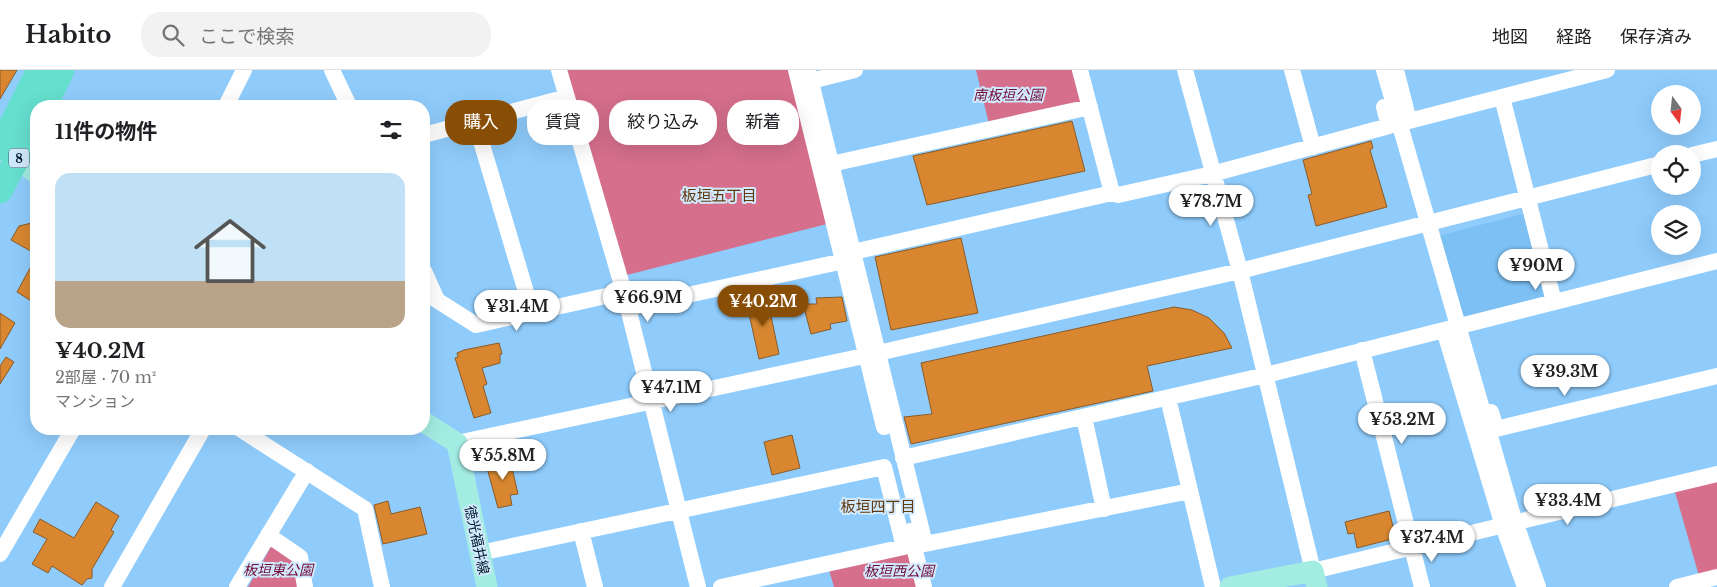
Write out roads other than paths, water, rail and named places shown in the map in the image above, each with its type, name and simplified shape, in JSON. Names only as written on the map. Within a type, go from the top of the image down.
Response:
[{"type":"highway","name":"8","points":[[0,191],[40,70]]},
{"type":"highway","points":[[48,100],[62,70]]},
{"type":"highway","name":"8","points":[[11,156],[30,131]]},
{"type":"main road","points":[[430,426],[457,443]]},
{"type":"main road","name":"徳光福井線","points":[[457,443],[487,587]]},
{"type":"main road","points":[[1230,587],[1315,579]]},
{"type":"street","points":[[229,100],[244,70]]},
{"type":"street","points":[[332,70],[346,100]]},
{"type":"street","points":[[559,70],[626,300],[698,587]]},
{"type":"street","points":[[796,70],[849,256]]},
{"type":"street","points":[[855,70],[809,76],[831,164],[849,256],[924,587]]},
{"type":"street","points":[[1080,70],[1112,193]]},
{"type":"street","points":[[1185,70],[1240,271],[1315,579],[1412,547],[1717,474]]},
{"type":"street","points":[[1292,70],[1313,147]]},
{"type":"street","points":[[430,296],[476,325],[532,312],[626,300],[849,256],[1112,193],[1118,196],[1212,174],[1389,126],[1374,70]]},
{"type":"street","points":[[1384,70],[1511,524],[1525,587]]},
{"type":"street","points":[[1396,70],[1409,121],[1607,70]]},
{"type":"street","points":[[517,110],[567,97]]},
{"type":"street","points":[[1502,97],[1554,302]]},
{"type":"street","points":[[831,164],[1090,107]]},
{"type":"street","points":[[430,133],[445,129]]},
{"type":"street","points":[[482,145],[532,312]]},
{"type":"street","points":[[1701,153],[1717,149]]},
{"type":"street","points":[[457,443],[872,354],[1240,271],[1651,166]]},
{"type":"street","points":[[903,458],[1266,375],[1717,261]]},
{"type":"street","points":[[1456,327],[1496,429],[1717,376]]},
{"type":"street","points":[[1362,350],[1422,587]]},
{"type":"street","points":[[872,354],[903,458],[925,544],[1190,491]]},
{"type":"street","points":[[1168,398],[1213,587]]},
{"type":"street","points":[[1084,417],[1104,509]]},
{"type":"street","points":[[0,554],[69,435]]},
{"type":"street","points":[[112,587],[200,435]]},
{"type":"street","points":[[249,435],[365,509],[382,587]]},
{"type":"street","points":[[480,553],[884,467],[904,547],[721,587]]},
{"type":"street","points":[[237,587],[306,471]]},
{"type":"street","points":[[1511,524],[1538,587]]},
{"type":"street","points":[[581,531],[595,587]]},
{"type":"street","points":[[268,535],[300,558],[305,587]]},
{"type":"street","points":[[1677,587],[1717,577]]},
{"type":"district","name":"板垣五丁目","points":[[719,195]]},
{"type":"district","name":"板垣四丁目","points":[[878,506]]},
{"type":"park label","name":"南板垣公園","points":[[1008,95]]},
{"type":"park label","name":"板垣東公園","points":[[278,570]]},
{"type":"park label","name":"板垣西公園","points":[[899,571]]}]
